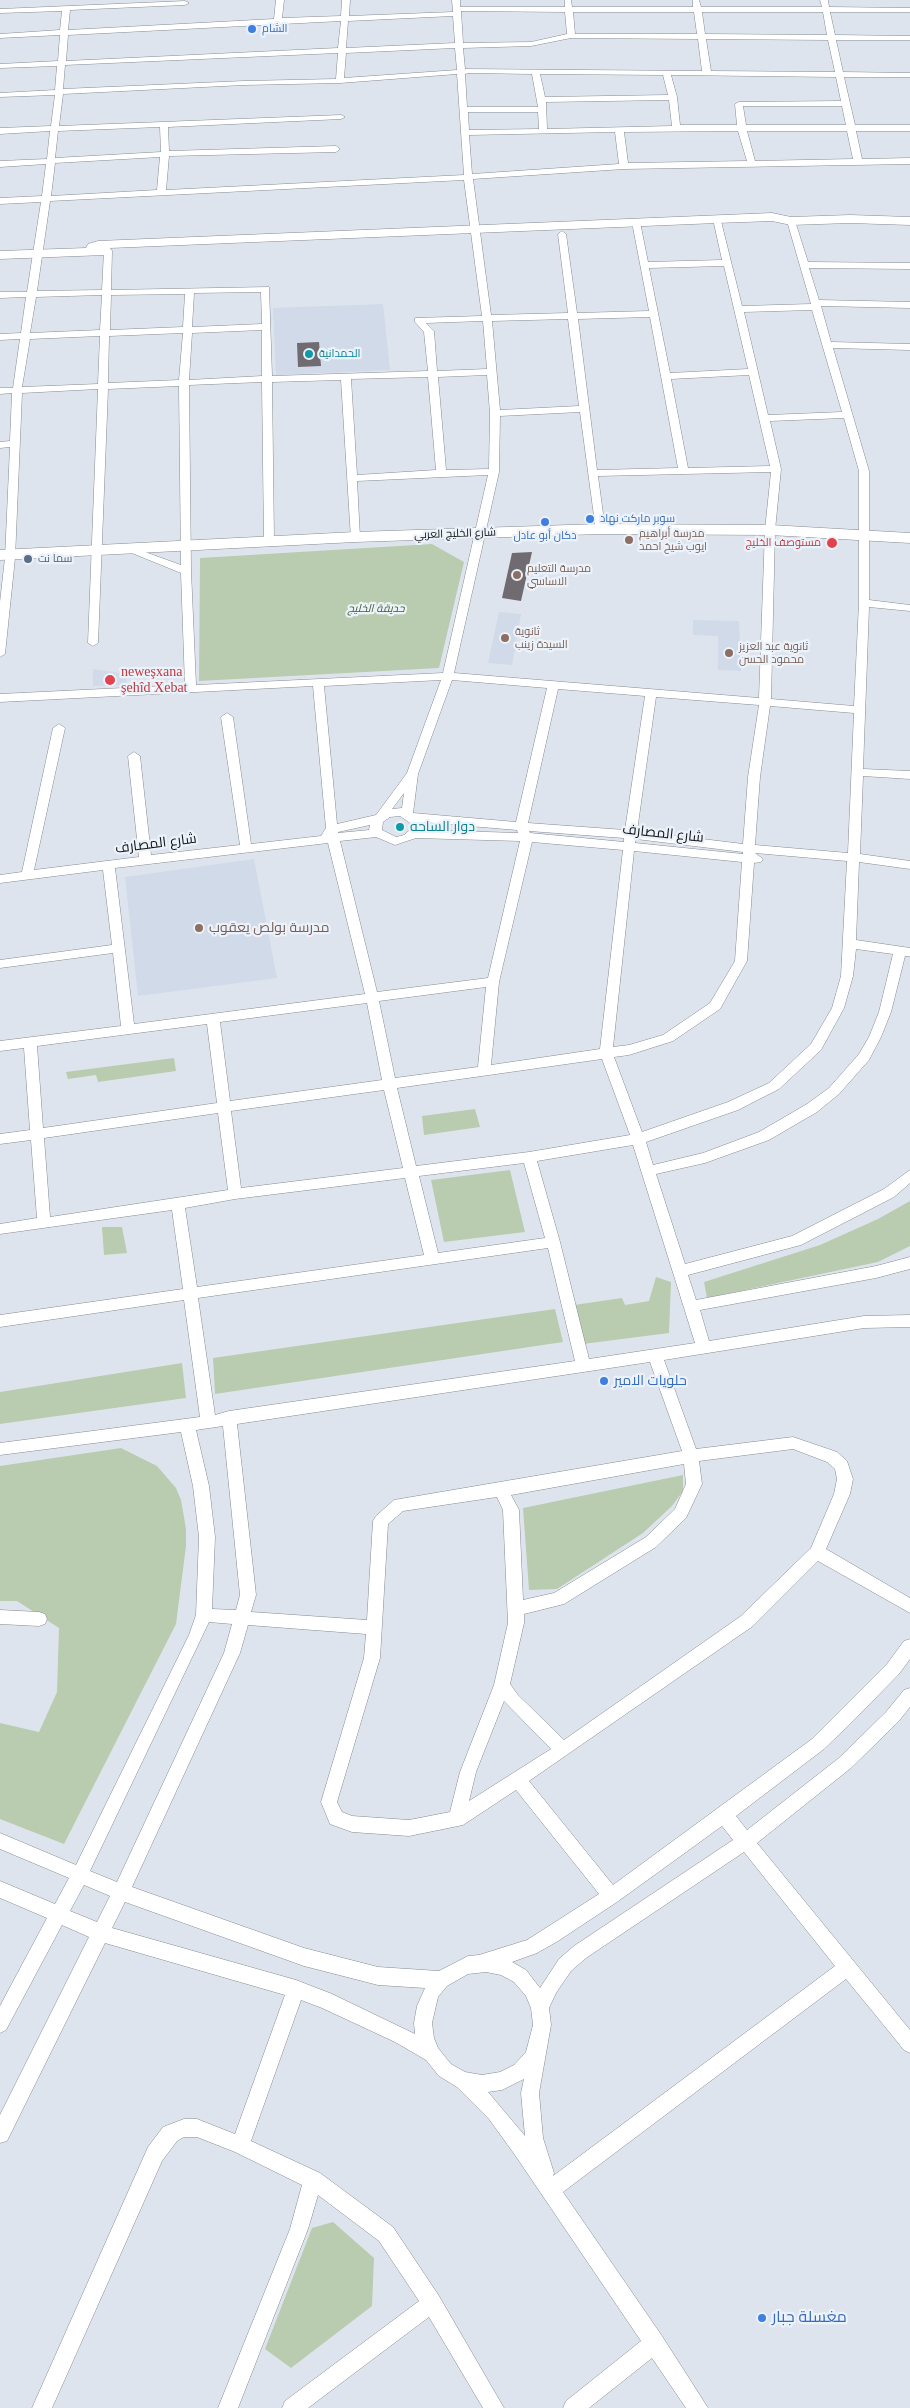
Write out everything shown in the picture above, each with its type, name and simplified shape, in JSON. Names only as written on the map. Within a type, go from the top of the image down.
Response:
[{"type":"street","points":[[278,21],[280,0]]},
{"type":"street","points":[[340,81],[346,0]]},
{"type":"street","points":[[696,0],[707,74]]},
{"type":"street","points":[[824,0],[858,162]]},
{"type":"street","points":[[0,11],[138,2],[185,3]]},
{"type":"street","points":[[568,4],[571,36]]},
{"type":"street","points":[[0,36],[344,18],[457,7],[568,4],[697,9],[910,10]]},
{"type":"street","points":[[412,774],[410,815],[417,825],[414,834],[395,840],[377,833],[375,824],[412,774],[448,676],[494,472],[495,413],[487,318],[468,177],[457,7]]},
{"type":"street","points":[[0,654],[5,555],[13,490],[17,390],[60,92],[66,8]]},
{"type":"street","points":[[0,66],[531,44],[571,36],[910,38]]},
{"type":"street","points":[[0,95],[535,71],[910,75]]},
{"type":"street","points":[[535,71],[542,100],[543,131]]},
{"type":"street","points":[[666,72],[673,97],[676,128]]},
{"type":"street","points":[[542,100],[673,97]]},
{"type":"street","points":[[752,165],[742,129],[739,104],[846,103]]},
{"type":"street","points":[[464,110],[541,109]]},
{"type":"street","points":[[0,131],[341,117]]},
{"type":"street","points":[[161,192],[165,154],[164,125]]},
{"type":"street","points":[[465,132],[676,128],[910,128]]},
{"type":"street","points":[[618,129],[624,166]]},
{"type":"street","points":[[0,164],[165,154],[336,149]]},
{"type":"street","points":[[0,201],[468,177],[624,166],[910,161]]},
{"type":"street","points":[[0,255],[637,226],[718,223],[773,225],[791,221],[860,219],[910,221]]},
{"type":"street","points":[[0,1229],[235,1194],[529,1157],[638,1138],[732,1106],[774,1086],[816,1047],[838,1008],[847,976],[850,944],[858,710],[864,603],[864,471],[846,415],[817,305],[791,221]]},
{"type":"street","points":[[0,1139],[484,1069],[629,1050],[668,1038],[715,1006],[741,961],[754,776],[764,702],[770,530],[776,469],[718,223]]},
{"type":"street","points":[[93,251],[93,247],[98,245],[475,233],[562,234],[637,226]]},
{"type":"street","points":[[637,226],[684,471]]},
{"type":"street","points":[[562,234],[600,529]]},
{"type":"street","points":[[93,643],[94,550],[108,250]]},
{"type":"street","points":[[644,265],[728,263]]},
{"type":"street","points":[[805,265],[910,266]]},
{"type":"street","points":[[0,295],[266,289],[269,541]]},
{"type":"street","points":[[190,291],[184,384],[186,571],[191,688]]},
{"type":"street","points":[[738,309],[817,305],[910,305]]},
{"type":"street","points":[[442,473],[429,331],[418,320],[654,314]]},
{"type":"street","points":[[0,337],[266,327]]},
{"type":"street","points":[[828,345],[910,347]]},
{"type":"street","points":[[0,392],[267,379],[491,372]]},
{"type":"street","points":[[666,376],[753,372]]},
{"type":"street","points":[[346,376],[355,537]]},
{"type":"street","points":[[495,413],[584,409]]},
{"type":"street","points":[[764,418],[846,415]]},
{"type":"street","points":[[0,445],[15,444]]},
{"type":"street","points":[[593,473],[776,469]]},
{"type":"street","points":[[352,478],[494,472]]},
{"type":"street","points":[[0,492],[13,490]]},
{"type":"street","name":"شارع الخليج العربي","points":[[5,555],[355,537],[600,529],[770,530],[910,538]]},
{"type":"street","points":[[127,549],[186,571]]},
{"type":"street","points":[[864,603],[910,608]]},
{"type":"street","points":[[0,698],[448,676],[858,710]]},
{"type":"street","points":[[318,682],[333,834],[372,998],[389,1083],[432,1259]]},
{"type":"street","points":[[484,1069],[492,982],[553,686]]},
{"type":"street","points":[[651,693],[630,840],[606,1052],[638,1138],[704,1347]]},
{"type":"street","points":[[227,717],[246,848]]},
{"type":"street","points":[[27,876],[59,728]]},
{"type":"street","points":[[134,756],[145,860]]},
{"type":"street","points":[[856,772],[910,775]]},
{"type":"street","points":[[379,818],[394,812],[524,832]]},
{"type":"street","name":"شارع المصارف","points":[[0,879],[246,848],[316,842],[379,818]]},
{"type":"street","name":"شارع المصارف","points":[[414,834],[524,832],[630,840],[853,862],[910,873]]},
{"type":"street","name":"شارع المصارف","points":[[333,834],[377,833]]},
{"type":"street","points":[[853,862],[910,865]]},
{"type":"street","points":[[109,865],[128,1029]]},
{"type":"street","points":[[648,1170],[705,1158],[764,1136],[812,1108],[834,1091],[864,1057],[875,1037],[905,951],[850,944]]},
{"type":"street","points":[[0,964],[119,948]]},
{"type":"street","points":[[0,1046],[492,982]]},
{"type":"street","points":[[213,1019],[235,1194]]},
{"type":"street","points":[[30,1042],[44,1223]]},
{"type":"street","points":[[529,1157],[554,1242],[583,1366]]},
{"type":"street","points":[[680,1271],[796,1241],[889,1194],[910,1176]]},
{"type":"street","points":[[178,1204],[208,1421]]},
{"type":"street","points":[[0,1321],[554,1242]]},
{"type":"street","points":[[692,1306],[910,1264]]},
{"type":"street","points":[[0,1449],[187,1425],[229,1417],[583,1366],[864,1322],[910,1321]]},
{"type":"street","points":[[516,1609],[558,1599],[651,1542],[682,1513],[694,1484],[691,1456],[655,1355]]},
{"type":"street","points":[[0,2134],[121,1892],[232,1653],[248,1594],[229,1417]]},
{"type":"street","points":[[0,2024],[80,1874],[196,1636],[204,1615],[206,1537],[201,1486],[187,1425]]},
{"type":"street","points":[[774,1444],[793,1444],[832,1457],[842,1466],[845,1479],[842,1494],[817,1552],[747,1621],[563,1750],[457,1819],[409,1828],[352,1824],[336,1818],[329,1802],[372,1658],[381,1521],[399,1505],[501,1490],[691,1456],[774,1444]]},
{"type":"street","points":[[457,1819],[468,1772],[502,1685],[516,1623],[511,1510],[501,1490]]},
{"type":"street","points":[[817,1552],[910,1606]]},
{"type":"street","points":[[204,1615],[374,1628]]},
{"type":"street","points":[[0,1617],[38,1619]]},
{"type":"street","points":[[698,2408],[509,2129],[462,2080],[445,2070],[432,2054],[425,2039],[423,2022],[429,1999],[441,1980],[454,1971],[468,1965],[510,1955],[531,1947],[611,1896],[724,1814],[818,1744],[893,1669],[910,1646]]},
{"type":"street","points":[[502,1685],[512,1700],[563,1750]]},
{"type":"street","points":[[540,2008],[555,1979],[565,1965],[580,1952],[746,1841],[846,1763],[892,1717],[910,1695]]},
{"type":"street","points":[[517,1779],[611,1896]]},
{"type":"street","points":[[724,1814],[910,2044]]},
{"type":"street","points":[[0,1841],[121,1892],[304,1957],[378,1976],[441,1980]]},
{"type":"street","points":[[0,1889],[101,1933],[296,1990],[376,2023],[432,2054]]},
{"type":"street","points":[[468,1965],[486,1963],[504,1967],[520,1976],[532,1990],[540,2008],[542,2025],[530,2093],[531,2116],[534,2138],[550,2190]]},
{"type":"street","points":[[550,2190],[848,1967]]},
{"type":"street","points":[[240,2145],[296,1990]]},
{"type":"street","points":[[462,2080],[482,2084],[502,2080],[520,2071],[532,2058],[539,2042]]},
{"type":"street","points":[[42,2408],[151,2163],[170,2134],[184,2128],[197,2128],[240,2145],[313,2180],[386,2234],[432,2303],[494,2408]]},
{"type":"street","points":[[228,2408],[299,2229],[313,2180]]},
{"type":"street","points":[[292,2408],[432,2303]]},
{"type":"street","points":[[573,2408],[655,2343]]},
{"type":"shaded area","points":[[383,304],[390,370],[276,375],[273,308]]},
{"type":"shaded area","name":"ثانوية السيدة زينب","points":[[499,612],[521,614],[512,665],[488,663]]},
{"type":"shaded area","name":"ثانوية عبد العزيز محمود الحسن","points":[[693,620],[739,621],[741,671],[718,670],[718,636],[693,635]]},
{"type":"shaded area","name":"neweşxana şehîd Xebat","points":[[93,669],[127,674],[126,685],[93,686]]},
{"type":"shaded area","name":"مدرسة بولص يعقوب","points":[[254,859],[277,978],[138,996],[125,877]]},
{"type":"green space","name":"حديقة الخليج","points":[[432,544],[464,562],[439,668],[199,681],[200,558]]},
{"type":"green space","points":[[174,1058],[176,1071],[98,1082],[96,1075],[68,1079],[66,1072]]},
{"type":"green space","points":[[475,1109],[480,1127],[424,1135],[422,1116]]},
{"type":"green space","points":[[510,1170],[525,1232],[444,1242],[431,1180]]},
{"type":"green space","points":[[910,1201],[910,1246],[878,1262],[707,1298],[704,1282],[820,1245],[878,1219]]},
{"type":"green space","points":[[102,1227],[122,1227],[127,1253],[104,1255]]},
{"type":"green space","points":[[656,1277],[671,1282],[669,1333],[583,1344],[574,1305],[622,1298],[625,1305],[649,1301]]},
{"type":"green space","points":[[555,1309],[563,1342],[215,1394],[213,1358]]},
{"type":"green space","points":[[182,1363],[186,1398],[0,1424],[0,1392]]},
{"type":"green space","points":[[121,1448],[157,1466],[176,1488],[181,1500],[186,1529],[186,1546],[176,1624],[64,1844],[0,1819],[0,1723],[39,1732],[57,1692],[59,1628],[17,1601],[0,1601],[0,1466]]},
{"type":"green space","points":[[683,1475],[683,1491],[672,1506],[643,1533],[557,1589],[529,1590],[523,1508]]},
{"type":"green space","points":[[333,2222],[374,2258],[372,2306],[291,2368],[265,2349],[312,2228]]},
{"type":"building","points":[[319,342],[321,366],[298,367],[297,343]]},
{"type":"building","name":"مدرسة التعليم الاساسي","points":[[532,552],[521,601],[502,598],[512,553]]},
{"type":"place","name":"الشام","points":[[252,29]]},
{"type":"place","name":"الحمدانية","points":[[309,354]]},
{"type":"place","name":"سوبر ماركت نهاد","points":[[590,519]]},
{"type":"place","name":"دكان أبو عادل","points":[[545,522]]},
{"type":"place","name":"مدرسة أبراهيم ايوب شيخ احمد","points":[[629,540]]},
{"type":"place","name":"مستوصف الخليج","points":[[832,543]]},
{"type":"place","name":"سما نت","points":[[28,559]]},
{"type":"place","name":"مدرسة التعليم الاساسي","points":[[517,575]]},
{"type":"place","name":"ثانوية السيدة زينب","points":[[505,638]]},
{"type":"place","name":"ثانوية عبد العزيز محمود الحسن","points":[[729,653]]},
{"type":"place","name":"neweşxana şehîd Xebat","points":[[110,680]]},
{"type":"place","name":"دوار الساحه","points":[[400,827]]},
{"type":"place","name":"مدرسة بولص يعقوب","points":[[199,928]]},
{"type":"place","name":"حلويات الامير","points":[[604,1381]]},
{"type":"place","name":"مغسلة جبار","points":[[762,2318]]}]
